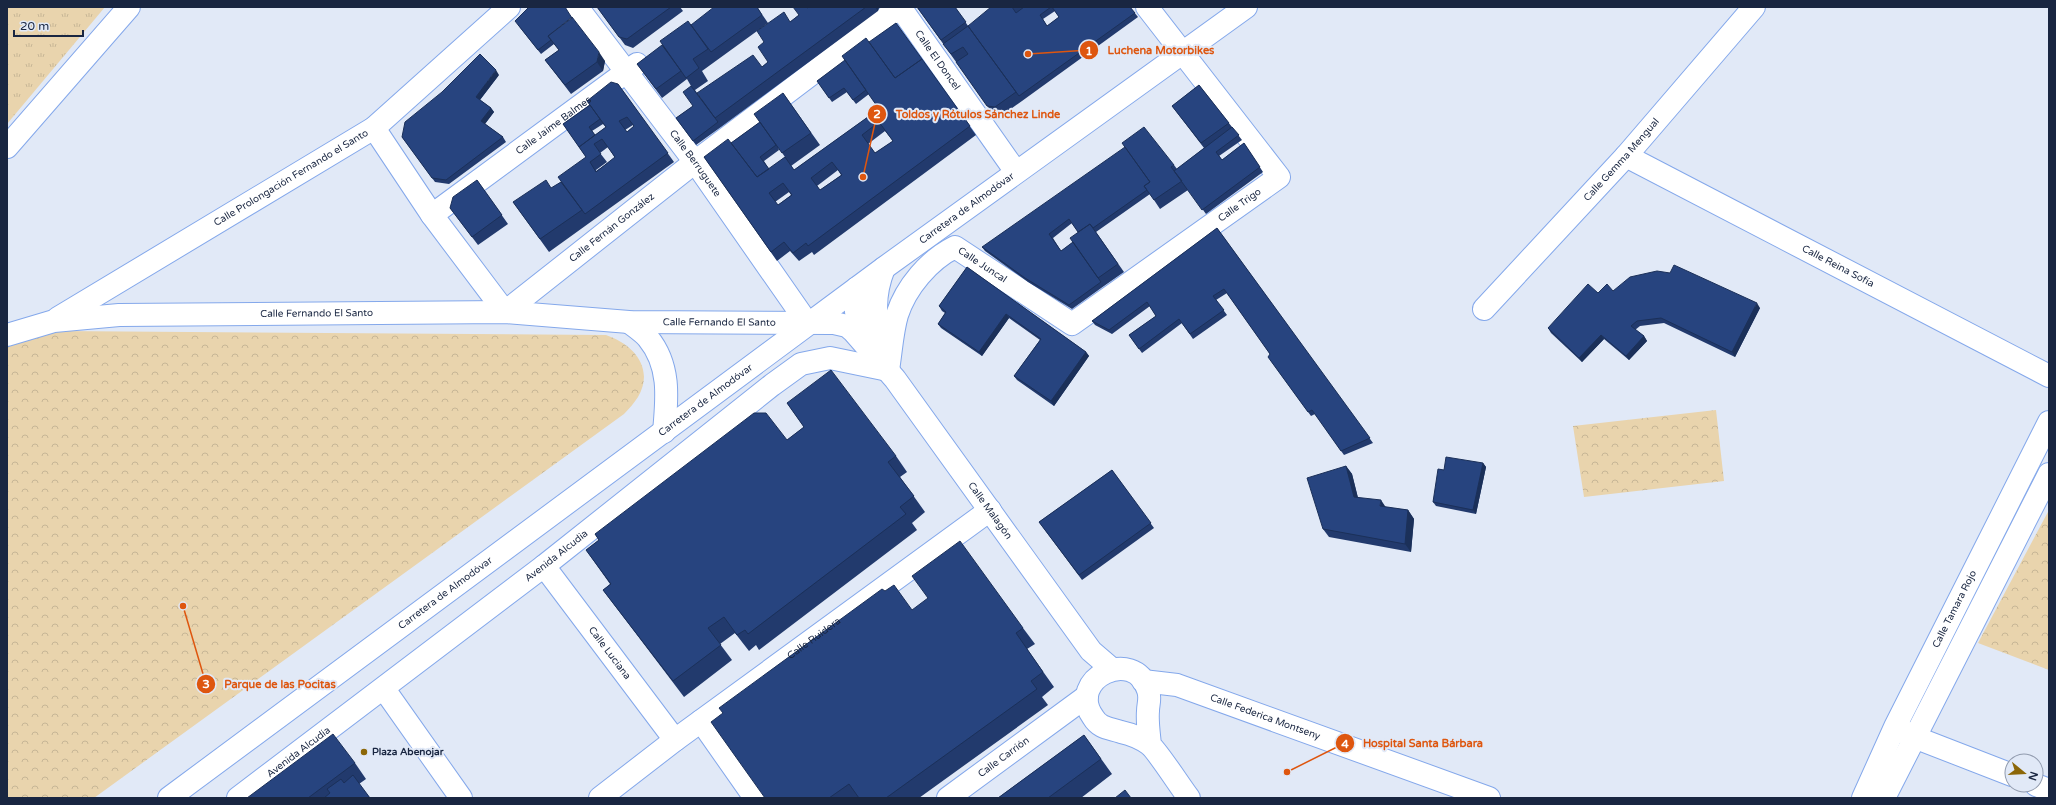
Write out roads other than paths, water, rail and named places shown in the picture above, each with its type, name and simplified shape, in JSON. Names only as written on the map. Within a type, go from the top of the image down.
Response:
[{"type":"street","points":[[7,147],[129,7]]},
{"type":"street","name":"Calle Prolongación Fernando el Santo","points":[[54,321],[374,128],[509,7]]},
{"type":"street","name":"Calle Berruguete","points":[[577,7],[625,73],[695,162],[808,324]]},
{"type":"street","name":"Calle Fernán González","points":[[505,312],[695,162],[900,7]]},
{"type":"street","name":"Calle El Doncel","points":[[900,7],[1016,172]]},
{"type":"street","points":[[1147,7],[1181,52]]},
{"type":"street","name":"Carretera de Almodóvar","points":[[169,798],[884,268],[1181,52],[1246,7]]},
{"type":"street","name":"Calle Gemma Mengual","points":[[1484,309],[1626,156],[1754,7]]},
{"type":"street","name":"Calle Trigo","points":[[1072,324],[1279,177],[1181,52]]},
{"type":"street","name":"Calle Jaime Balmes","points":[[432,215],[651,54]]},
{"type":"street","points":[[374,128],[432,215],[505,312]]},
{"type":"street","name":"Calle Reina Sofía","points":[[1626,156],[2049,376]]},
{"type":"street","name":"Calle Juncal","points":[[888,370],[897,315],[909,290],[941,254],[955,247],[1072,324]]},
{"type":"street","name":"Calle Malagón","points":[[884,268],[877,285],[875,303],[876,323],[888,370]]},
{"type":"street","name":"Calle Malagón","points":[[857,288],[854,309],[859,326],[888,370],[1091,651],[1112,669]]},
{"type":"street","name":"Calle Fernando El Santo","points":[[7,335],[54,321],[119,315],[505,312],[629,322],[808,324]]},
{"type":"street","points":[[629,322],[648,338],[659,357],[663,368],[668,390],[664,432]]},
{"type":"street","name":"Calle Malagón","points":[[808,324],[834,323],[847,326],[888,370]]},
{"type":"street","name":"Avenida Alcudia","points":[[238,798],[384,689],[544,566],[772,385],[801,364],[830,358],[888,370]]},
{"type":"street","name":"Calle Tamara Rojo","points":[[1863,798],[1895,727],[2049,422]]},
{"type":"street","points":[[1884,798],[2049,474]]},
{"type":"street","name":"Calle Ruidera","points":[[600,798],[675,740],[990,510]]},
{"type":"street","name":"Calle Luciana","points":[[544,566],[675,740]]},
{"type":"street","name":"Calle Malagón","points":[[1091,651],[1088,707],[1092,717]]},
{"type":"street","points":[[1090,688],[1102,673],[1112,669],[1123,669],[1136,674],[1143,681],[1148,690],[1150,745]]},
{"type":"street","name":"Calle Federica Montseny","points":[[1143,681],[1177,685],[1489,798]]},
{"type":"street","points":[[1060,716],[1092,717],[1100,725],[1110,730],[1120,731],[1131,729],[1140,723],[1149,707],[1177,685]]},
{"type":"street","name":"Calle Carrión","points":[[948,798],[1060,716],[1090,688]]},
{"type":"street","points":[[384,689],[461,798]]},
{"type":"street","points":[[701,721],[755,798]]},
{"type":"street","points":[[1895,727],[1914,737],[2004,773]]},
{"type":"street","points":[[1120,731],[1150,745],[1189,798]]},
{"type":"place","name":"Luchena Motorbikes","points":[[1028,54]]},
{"type":"place","name":"Toldos y Rótulos Sánchez Linde","points":[[863,177]]},
{"type":"place","name":"Parque de las Pocitas","points":[[183,606]]},
{"type":"place","name":"Plaza Abenojar","points":[[364,752]]},
{"type":"place","name":"Hospital Santa Bárbara","points":[[1287,772]]}]
